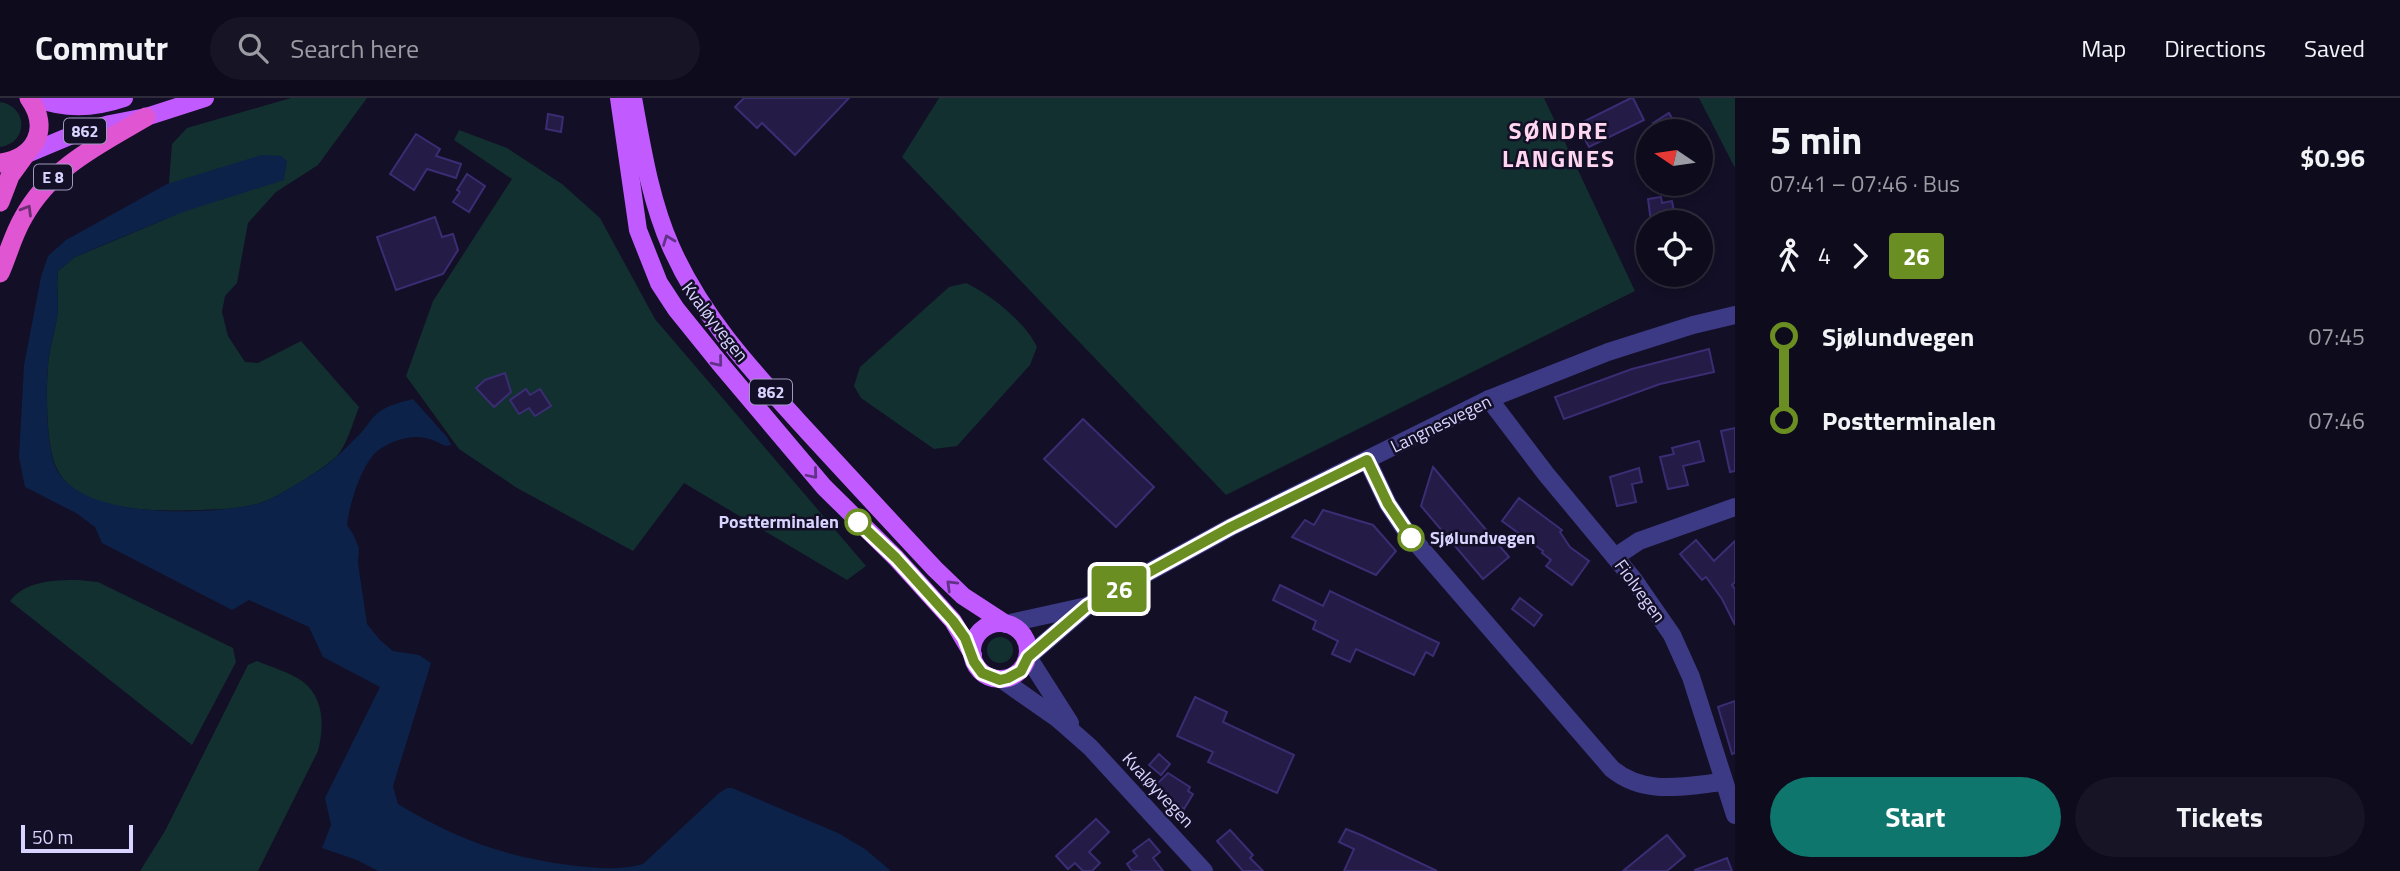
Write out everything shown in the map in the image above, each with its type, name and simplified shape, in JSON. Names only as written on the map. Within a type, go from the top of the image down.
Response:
[{"type":"highway","name":"E 8","points":[[0,202],[10,176],[34,144],[39,132],[39,119],[32,98]]},
{"type":"highway","name":"E 8","points":[[0,273],[21,220],[50,180],[81,155],[146,117]]},
{"type":"highway","name":"E 8","points":[[0,163],[14,161],[26,154]]},
{"type":"main road","name":"862","points":[[32,98],[61,106],[91,107],[124,98]]},
{"type":"main road","name":"862","points":[[26,154],[77,133],[146,117],[205,98]]},
{"type":"main road","name":"Kvaløyvegen","points":[[619,98],[638,230],[659,283],[722,366],[824,487],[896,558],[953,621],[973,655]]},
{"type":"main road","name":"Kvaløyvegen","points":[[633,98],[648,173],[669,244],[695,296],[711,319],[775,396],[935,569],[963,596],[1006,624]]},
{"type":"main road","name":"862","points":[[1006,624],[1014,627],[1026,640],[1028,657]]},
{"type":"main road","points":[[973,655],[975,640],[984,628],[1006,624]]},
{"type":"main road","name":"862","points":[[973,655],[974,662],[982,673],[1000,680]]},
{"type":"main road","points":[[1000,680],[1021,671],[1028,657]]},
{"type":"street","name":"Langnesvegen","points":[[1028,657],[1087,606],[1231,527],[1489,399],[1608,352],[1693,325],[1735,315]]},
{"type":"street","name":"Fiolvegen","points":[[1489,399],[1661,618],[1691,677],[1735,815]]},
{"type":"street","points":[[1367,460],[1388,504],[1406,531],[1612,769],[1625,779],[1657,788],[1723,782]]},
{"type":"street","points":[[1615,557],[1639,541],[1735,507]]},
{"type":"street","name":"Langnesvegen","points":[[1006,624],[1087,606]]},
{"type":"street","name":"Kvaløyvegen","points":[[1028,657],[1080,738]]},
{"type":"street","name":"Kvaløyvegen","points":[[1000,680],[1080,738],[1204,871]]},
{"type":"green space","points":[[291,98],[367,98],[318,165],[276,192],[248,223],[237,283],[225,296],[222,312],[228,336],[245,362],[258,363],[301,341],[359,407],[344,446],[330,462],[300,482],[268,500],[245,506],[201,510],[142,509],[100,502],[81,494],[66,482],[56,467],[49,432],[47,376],[58,308],[58,271],[75,257],[166,219],[172,144],[187,128]]},
{"type":"green space","points":[[939,98],[1544,98],[1635,291],[1226,495],[902,157]]},
{"type":"green space","points":[[1699,98],[1735,98],[1735,168],[1713,125],[1713,119],[1710,119]]},
{"type":"green space","points":[[0,102],[16,110],[21,124],[16,139],[0,147]]},
{"type":"green space","points":[[459,130],[507,148],[562,184],[600,218],[655,319],[866,566],[847,580],[684,483],[633,551],[517,488],[459,449],[406,376],[433,301],[512,179],[454,140]]},
{"type":"green space","points":[[966,283],[1006,310],[1024,328],[1037,347],[1030,365],[957,446],[934,449],[861,398],[854,386],[860,367],[949,287]]},
{"type":"green space","points":[[50,581],[98,582],[233,648],[236,662],[192,745],[10,601],[16,594],[32,586]]},
{"type":"green space","points":[[1000,637],[1009,641],[1013,650],[1009,659],[1000,663],[991,659],[987,650],[991,641]]},
{"type":"green space","points":[[257,661],[291,675],[310,688],[319,704],[322,723],[318,751],[258,871],[140,871],[165,831],[248,665]]},
{"type":"water","points":[[262,155],[281,156],[287,161],[284,180],[183,212],[75,257],[58,271],[58,308],[48,365],[47,416],[55,466],[68,484],[90,497],[147,510],[208,510],[257,504],[279,494],[334,459],[373,417],[383,410],[413,399],[451,445],[411,437],[381,448],[362,473],[352,500],[347,525],[359,548],[358,563],[367,624],[393,651],[419,655],[431,663],[393,786],[398,804],[440,827],[501,851],[569,865],[616,868],[643,864],[718,794],[732,788],[838,833],[865,849],[891,871],[378,871],[357,860],[322,848],[331,825],[325,798],[380,687],[323,657],[309,627],[249,600],[232,610],[102,543],[95,527],[76,513],[25,487],[19,457],[24,365],[41,277],[48,256],[66,240],[167,184]]},
{"type":"building","points":[[744,98],[849,98],[795,155],[762,123],[757,128],[735,107]]},
{"type":"building","points":[[1631,98],[1644,119],[1636,119],[1636,124],[1589,147],[1577,125]]},
{"type":"building","points":[[1669,113],[1673,119],[1659,119]]},
{"type":"building","points":[[548,114],[563,117],[561,132],[546,129]]},
{"type":"building","points":[[416,134],[440,149],[436,156],[461,164],[456,178],[427,169],[414,190],[390,174]]},
{"type":"building","points":[[467,174],[485,186],[469,212],[453,202]]},
{"type":"building","points":[[1661,197],[1662,203],[1672,201],[1674,210],[1649,210],[1648,199]]},
{"type":"building","points":[[435,217],[442,237],[453,234],[458,250],[443,274],[396,290],[377,237]]},
{"type":"building","points":[[1709,349],[1714,372],[1660,384],[1564,419],[1555,397],[1632,369]]},
{"type":"building","points":[[505,373],[511,392],[494,407],[476,388],[485,380]]},
{"type":"building","points":[[526,389],[530,395],[540,389],[551,406],[535,416],[529,408],[519,414],[510,400]]},
{"type":"building","points":[[1083,419],[1154,487],[1116,527],[1044,459]]},
{"type":"building","points":[[1735,428],[1735,471],[1730,472],[1721,431]]},
{"type":"building","points":[[1699,441],[1704,461],[1683,466],[1688,485],[1668,489],[1660,457],[1674,454],[1672,448]]},
{"type":"building","points":[[1433,467],[1509,557],[1483,579],[1421,506]]},
{"type":"building","points":[[1639,468],[1642,482],[1632,484],[1636,502],[1617,506],[1610,477]]},
{"type":"building","points":[[1519,498],[1562,530],[1560,532],[1570,547],[1589,561],[1572,585],[1546,566],[1551,560],[1543,551],[1502,521]]},
{"type":"building","points":[[1323,510],[1373,525],[1396,551],[1376,575],[1292,537],[1305,520],[1314,525]]},
{"type":"building","points":[[1696,540],[1714,561],[1735,541],[1735,582],[1732,585],[1735,589],[1735,625],[1722,599],[1706,577],[1702,580],[1680,554]]},
{"type":"building","points":[[1280,585],[1323,606],[1330,591],[1439,643],[1433,656],[1426,652],[1414,675],[1356,649],[1350,662],[1332,654],[1338,641],[1313,629],[1316,621],[1273,600]]},
{"type":"building","points":[[1520,598],[1542,615],[1534,626],[1512,609]]},
{"type":"building","points":[[1195,697],[1227,712],[1223,722],[1294,755],[1277,793],[1208,762],[1213,752],[1177,736]]},
{"type":"building","points":[[1735,701],[1735,753],[1732,754],[1718,707]]},
{"type":"building","points":[[1159,754],[1170,764],[1161,775],[1149,765]]},
{"type":"building","points":[[1168,773],[1190,787],[1188,791],[1193,794],[1184,809],[1166,797],[1162,801],[1151,790]]},
{"type":"building","points":[[1096,819],[1109,832],[1089,852],[1100,863],[1092,871],[1083,871],[1075,863],[1068,869],[1056,856]]},
{"type":"building","points":[[1346,829],[1437,871],[1344,871],[1354,849],[1339,842]]},
{"type":"building","points":[[1230,830],[1253,855],[1250,858],[1263,871],[1243,871],[1217,841]]},
{"type":"building","points":[[1667,835],[1685,856],[1667,871],[1623,871]]},
{"type":"building","points":[[1149,839],[1160,852],[1153,858],[1163,871],[1132,871],[1127,864],[1137,856],[1133,851]]},
{"type":"building","points":[[1727,858],[1732,871],[1695,871],[1695,870]]},
{"type":"bus line","name":"26","points":[[858,522],[896,558],[953,621],[965,638],[974,662],[982,673],[1000,680],[1021,671],[1028,657],[1087,606],[1231,527],[1367,460],[1388,504],[1411,538]]},
{"type":"place","name":"Postterminalen","points":[[858,522]]},
{"type":"place","name":"Sjølundvegen","points":[[1411,538]]},
{"type":"district","name":"SØNDRE LANGNES","points":[[1559,145]]}]
